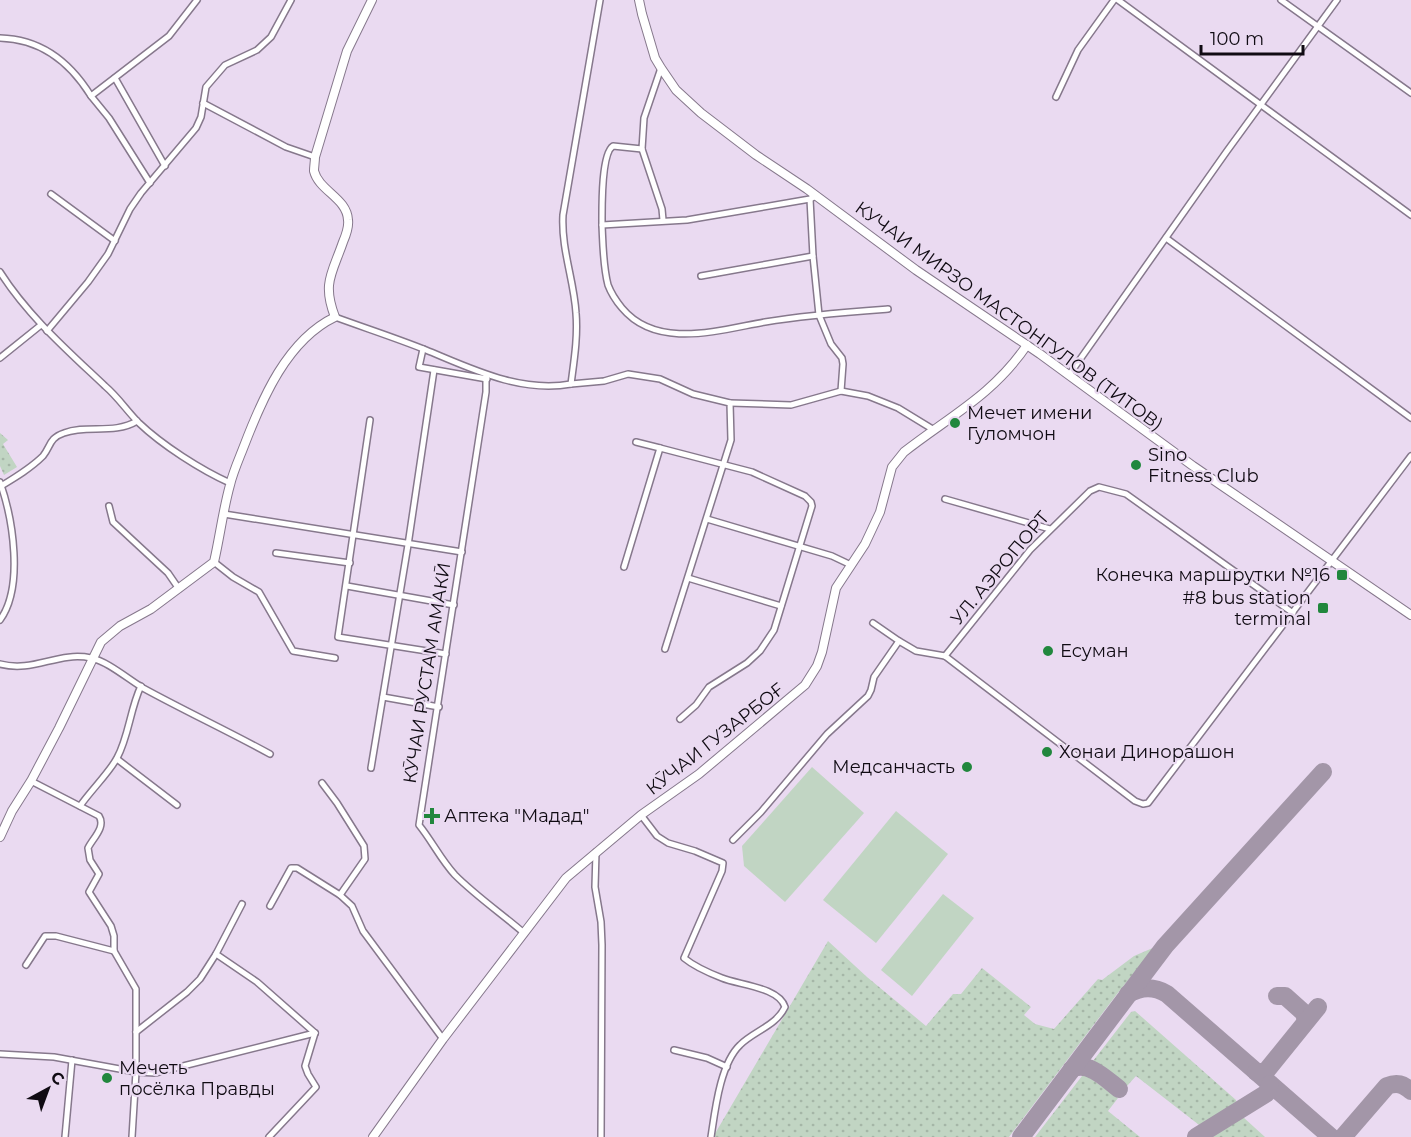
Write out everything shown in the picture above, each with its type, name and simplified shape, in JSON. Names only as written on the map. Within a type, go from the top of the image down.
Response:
[{"type":"street","points":[[92,96],[169,36],[197,0]]},
{"type":"street","points":[[47,331],[88,282],[115,241],[130,209],[196,128],[201,117],[206,87],[225,65],[257,50],[271,37],[291,0]]},
{"type":"street","points":[[334,317],[328,298],[329,276],[347,231],[348,219],[339,200],[319,182],[314,171],[315,157],[347,51],[372,0]]},
{"type":"street","points":[[571,384],[575,357],[576,314],[562,233],[563,215],[600,0]]},
{"type":"street","name":"КУЧАИ МИРЗО МАСТОНГУЛОВ (ТИТОВ)","points":[[639,0],[655,58],[676,90],[689,104],[813,197],[924,276],[1027,345],[1193,466],[1411,615]]},
{"type":"street","points":[[1056,97],[1078,50],[1116,0],[1411,215]]},
{"type":"street","points":[[1281,0],[1411,93]]},
{"type":"street","points":[[1069,375],[1337,0]]},
{"type":"street","points":[[0,38],[29,42],[50,51],[69,67],[109,118],[150,183]]},
{"type":"street","points":[[661,68],[644,118],[642,149],[662,209],[663,220]]},
{"type":"street","points":[[115,78],[165,166]]},
{"type":"street","points":[[203,103],[286,147],[315,157]]},
{"type":"street","points":[[642,149],[618,145],[609,148],[603,174],[604,262],[609,286],[618,303],[630,317],[646,327],[665,333],[710,333],[767,322],[888,309]]},
{"type":"street","points":[[51,194],[115,241]]},
{"type":"street","points":[[602,225],[687,220],[813,197],[813,256],[819,315],[831,344],[842,357],[841,391]]},
{"type":"street","points":[[1166,238],[1411,418]]},
{"type":"street","points":[[701,276],[813,256]]},
{"type":"street","points":[[0,272],[41,325],[108,388],[137,421],[209,474],[230,483]]},
{"type":"street","points":[[0,837],[12,812],[32,781],[101,642],[110,633],[151,609],[214,562],[230,483],[255,418],[272,381],[302,340],[315,328],[334,317],[423,349],[486,377]]},
{"type":"street","points":[[0,358],[41,325]]},
{"type":"street","name":"КӮЧАИ ГУЗАРБОҒ","points":[[373,1137],[443,1039],[566,878],[641,815],[699,774],[805,685],[817,666],[822,652],[836,588],[865,544],[880,512],[892,467],[904,452],[998,382],[1027,345]]},
{"type":"street","points":[[423,349],[419,367],[540,387],[604,381],[628,374],[650,377],[693,394],[730,403],[791,405],[841,391],[868,396],[898,408],[934,430]]},
{"type":"street","points":[[371,768],[434,370]]},
{"type":"street","name":"КӮЧАИ РУСТАМ АМАКӢ","points":[[486,377],[439,707],[419,825],[431,840],[440,857],[456,875],[524,933]]},
{"type":"street","points":[[665,649],[731,440],[730,403]]},
{"type":"street","points":[[370,420],[338,637],[446,654]]},
{"type":"street","points":[[0,620],[12,596],[14,573],[12,539],[1,484],[21,474],[43,455],[55,437],[75,430],[112,428],[137,421]]},
{"type":"street","points":[[636,442],[752,472],[809,499],[812,506],[774,630],[760,651],[747,663],[710,687],[696,705],[680,719]]},
{"type":"street","points":[[624,567],[660,448]]},
{"type":"street","points":[[873,623],[916,651],[945,656],[1135,801],[1143,804],[1152,800],[1411,456]]},
{"type":"street","name":"УЛ. АЭРОПОРТ","points":[[945,656],[1030,550],[1090,491],[1099,487],[1126,494],[1293,613]]},
{"type":"street","points":[[945,499],[1050,529]]},
{"type":"street","points":[[109,506],[114,522],[168,573],[179,589]]},
{"type":"street","points":[[224,514],[462,552]]},
{"type":"street","points":[[707,519],[832,556],[851,565]]},
{"type":"street","points":[[276,553],[350,563]]},
{"type":"street","points":[[214,562],[233,577],[259,592],[292,651],[336,658]]},
{"type":"street","points":[[688,578],[781,606]]},
{"type":"street","points":[[346,585],[454,604]]},
{"type":"street","points":[[733,840],[761,812],[827,734],[868,696],[874,677],[899,641]]},
{"type":"street","points":[[0,664],[27,667],[61,657],[93,658],[270,754]]},
{"type":"street","points":[[80,806],[117,759],[141,686]]},
{"type":"street","points":[[383,697],[439,707]]},
{"type":"street","points":[[117,759],[177,805]]},
{"type":"street","points":[[32,781],[99,816],[102,820],[102,825],[88,848],[90,860],[99,874],[89,892],[111,926],[114,951],[136,989],[136,1072],[132,1137]]},
{"type":"street","points":[[322,783],[338,803],[366,853],[365,859],[340,895]]},
{"type":"street","points":[[641,815],[657,836],[668,843],[723,863],[722,871],[684,958],[723,979],[772,993],[784,1003],[785,1007],[779,1017],[738,1047],[722,1080],[711,1137]]},
{"type":"street","points":[[596,852],[595,886],[602,945],[601,1137]]},
{"type":"street","points":[[270,906],[291,868],[297,868],[340,895],[352,906],[363,931],[443,1039]]},
{"type":"street","points":[[136,1032],[194,986],[216,954],[242,904]]},
{"type":"street","points":[[26,965],[45,936],[56,936],[114,951]]},
{"type":"street","points":[[216,954],[257,982],[315,1033]]},
{"type":"street","points":[[0,1054],[54,1057],[136,1072],[154,1073],[315,1033]]},
{"type":"street","points":[[269,1137],[316,1087],[305,1066],[315,1033]]},
{"type":"street","points":[[674,1050],[707,1058],[727,1067]]},
{"type":"street","points":[[65,1137],[72,1060]]},
{"type":"green space","points":[[0,433],[8,440],[3,444],[17,467],[4,475],[0,466]]},
{"type":"green space","points":[[812,767],[864,813],[785,902],[744,866],[742,846]]},
{"type":"green space","points":[[896,811],[948,854],[876,943],[823,900]]},
{"type":"green space","points":[[943,894],[974,918],[912,996],[881,970]]},
{"type":"green space","points":[[828,941],[926,1026],[953,994],[961,994],[982,968],[1031,1007],[1024,1015],[1035,1024],[1054,1029],[1098,979],[1102,980],[1134,956],[1155,947],[1009,1137],[713,1137]]},
{"type":"green space","points":[[1135,1011],[1236,1100],[1237,1105],[1234,1109],[1203,1128],[1136,1076],[1127,1086],[1093,1061],[1131,1012]]},
{"type":"green space","points":[[1086,1075],[1118,1098],[1108,1111],[1140,1137],[1035,1137],[1082,1076]]},
{"type":"green space","points":[[1243,1117],[1265,1137],[1212,1137]]},
{"type":"taxiway","points":[[1021,1137],[1165,946],[1323,772]]},
{"type":"taxiway","points":[[1128,994],[1148,988],[1167,994],[1331,1137]]},
{"type":"taxiway","points":[[1277,996],[1285,996],[1304,1013],[1306,1021]]},
{"type":"taxiway","points":[[1256,1072],[1267,1070],[1318,1007]]},
{"type":"taxiway","points":[[1072,1069],[1078,1067],[1091,1069],[1119,1089]]},
{"type":"taxiway","points":[[1196,1137],[1267,1093],[1270,1084]]},
{"type":"taxiway","points":[[1343,1137],[1387,1086],[1400,1084],[1411,1091]]},
{"type":"place","name":"Мечет имени Гуломчон","points":[[955,423]]},
{"type":"place","name":"Sino Fitness Club","points":[[1136,465]]},
{"type":"place","name":"Конечка маршрутки №16","points":[[1342,575]]},
{"type":"place","name":"#8 bus station terminal","points":[[1323,608]]},
{"type":"place","name":"Есуман","points":[[1048,651]]},
{"type":"place","name":"Хонаи Динорашон","points":[[1047,752]]},
{"type":"place","name":"Медсанчасть","points":[[967,767]]},
{"type":"place","name":"Аптека \"Мадад\"","points":[[432,816]]},
{"type":"place","name":"Мечеть посёлка Правды","points":[[107,1078]]}]
